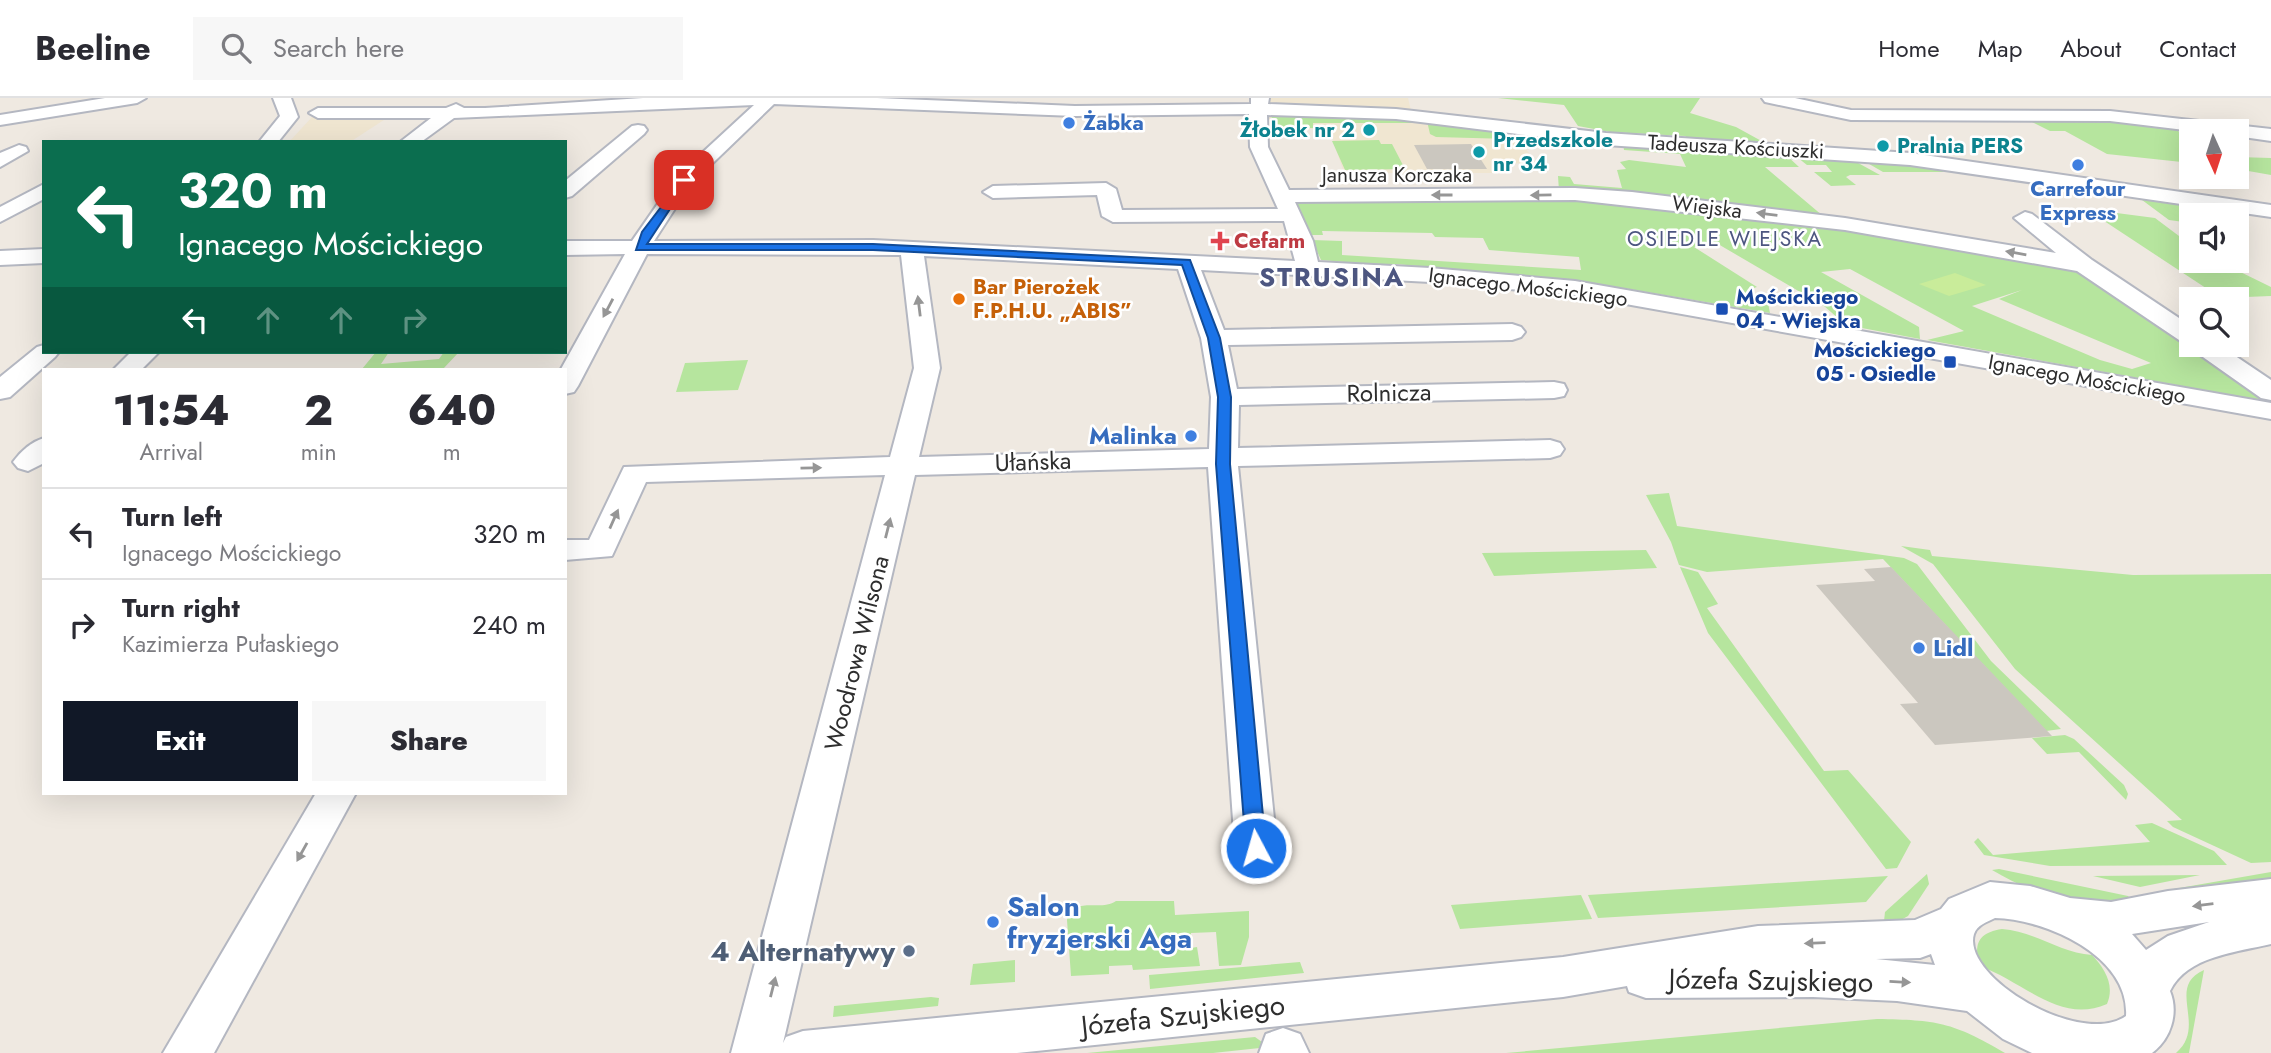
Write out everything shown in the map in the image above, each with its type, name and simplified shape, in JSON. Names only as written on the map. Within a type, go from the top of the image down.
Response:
[{"type":"street","points":[[0,120],[137,98]]},
{"type":"street","points":[[270,140],[289,117],[282,98]]},
{"type":"street","points":[[412,140],[473,98]]},
{"type":"street","points":[[567,382],[648,232],[694,169],[771,98]]},
{"type":"street","name":"Tadeusza Kościuszki","points":[[318,113],[372,111],[450,114],[771,98],[1075,111],[1259,104],[1396,114],[1565,135],[1801,150],[1987,167],[2271,211]]},
{"type":"street","points":[[1771,98],[1851,106],[2110,116],[2271,135]]},
{"type":"street","points":[[1259,104],[1255,128],[1259,149],[1273,175],[1308,258],[1307,268]]},
{"type":"street","points":[[1801,150],[1829,130],[1851,106]]},
{"type":"street","points":[[567,190],[638,130]]},
{"type":"street","points":[[0,161],[19,151]]},
{"type":"street","name":"Janusza Korczaka","points":[[1496,174],[1510,195]]},
{"type":"street","name":"Janusza Korczaka","points":[[1273,175],[1296,175]]},
{"type":"street","name":"Wiejska","points":[[993,192],[1107,189],[1113,216],[1510,195],[1575,194],[1667,202],[1845,224],[2084,265],[2179,329]]},
{"type":"street","points":[[0,216],[42,191]]},
{"type":"street","points":[[2025,218],[2084,265]]},
{"type":"street","name":"Ignacego Mościckiego","points":[[567,248],[873,247],[1307,268],[1575,288],[2271,411]]},
{"type":"street","name":"Woodrowa Wilsona","points":[[757,1053],[927,368],[912,250]]},
{"type":"street","points":[[0,258],[42,256]]},
{"type":"street","points":[[1186,262],[1214,338],[1224,397],[1223,457],[1241,699],[1256,848]]},
{"type":"street","points":[[1214,338],[1512,332]]},
{"type":"street","points":[[0,391],[44,354]]},
{"type":"street","points":[[128,368],[144,354]]},
{"type":"street","points":[[2220,357],[2271,392]]},
{"type":"street","name":"Rolnicza","points":[[1224,397],[1554,390]]},
{"type":"street","name":"Ułańska","points":[[567,550],[601,549],[635,473],[1549,449]]},
{"type":"street","points":[[188,1053],[335,795]]},
{"type":"street","name":"Józefa Szujskiego","points":[[803,1053],[1563,977],[1758,946],[1920,939],[1953,923],[1969,907],[1990,900],[2017,900],[2063,914],[2111,920],[2168,909],[2271,897]]},
{"type":"street","name":"Józefa Szujskiego","points":[[1953,923],[1950,937],[1952,952],[1961,970],[1979,993],[2022,1025],[2069,1044],[2092,1047],[2115,1046],[2138,1038],[2146,1029],[2152,1004],[2133,965],[2114,945],[2063,914]]},
{"type":"street","points":[[2147,989],[2161,964],[2180,954],[2204,943],[2271,926]]},
{"type":"street","name":"Józefa Szujskiego","points":[[1563,977],[1881,981],[1947,986],[1979,993]]},
{"type":"shaded area","points":[[1260,98],[1408,98],[1412,115],[1259,109]]},
{"type":"shaded area","points":[[393,114],[353,140],[291,140],[313,116]]},
{"type":"shaded area","points":[[1269,115],[1389,116],[1512,131],[1536,162],[1508,164],[1512,172],[1344,173],[1332,137],[1320,137],[1316,129],[1266,128]]},
{"type":"green space","points":[[1498,98],[1700,98],[1690,113],[1736,127],[1776,149],[1695,144],[1685,136],[1610,132],[1578,126],[1564,105]]},
{"type":"green space","points":[[1272,115],[1416,119],[1413,123],[1313,123],[1313,128],[1270,128]]},
{"type":"green space","points":[[2065,117],[2169,124],[2179,132],[2179,162],[2107,154],[2065,131],[2050,131],[2026,119]]},
{"type":"green space","points":[[1427,121],[1492,128],[1493,132],[1504,133],[1510,139],[1436,137],[1430,134]]},
{"type":"green space","points":[[1379,140],[1381,144],[1392,144],[1405,169],[1345,170],[1332,141]]},
{"type":"green space","points":[[1623,143],[1784,153],[1799,167],[1765,167],[1823,216],[1559,191],[1558,176],[1570,177],[1574,184],[1622,188],[1617,170],[1626,169],[1620,162],[1629,160],[1686,167],[1680,154],[1624,150]]},
{"type":"green space","points":[[1793,154],[1849,158],[1880,175],[1850,175],[1846,177],[1856,185],[1831,186],[1814,172],[1832,172],[1826,165],[1807,165]]},
{"type":"green space","points":[[2249,157],[2271,158],[2271,175],[2249,171]]},
{"type":"green space","points":[[1864,161],[1935,164],[1944,172],[1883,172]]},
{"type":"green space","points":[[2084,186],[2187,203],[2179,203],[2179,221],[2169,220],[2138,197],[2085,192]]},
{"type":"green space","points":[[1592,198],[1837,225],[2079,270],[2179,337],[2179,357],[2220,357],[2267,388],[2271,402],[1927,340],[1964,331],[1850,269],[1821,272],[1919,327],[1920,339],[1846,325],[1824,306],[1718,244],[1694,247],[1757,287],[1747,290],[1768,303],[1770,313],[1582,281],[1396,264],[1395,269],[1341,266],[1345,262],[1321,260],[1312,240],[1342,241],[1342,255],[1581,270],[1579,257],[1489,250],[1483,238],[1435,237],[1432,233],[1322,231],[1323,235],[1304,235],[1284,201]],"holes":[[[2022,290],[1999,299],[2151,363],[2132,369],[2100,360],[1972,306]]]},
{"type":"green space","points":[[2086,209],[2155,218],[2179,236],[2179,270]]},
{"type":"green space","points":[[1955,273],[1986,285],[1949,296],[1919,284]]},
{"type":"green space","points":[[2183,273],[2242,273],[2271,287],[2271,296],[2249,297],[2249,287],[2204,287]]},
{"type":"green space","points":[[374,354],[388,354],[381,364],[439,359],[443,354],[457,354],[444,368],[363,368]]},
{"type":"green space","points":[[748,360],[738,390],[676,392],[685,363]]},
{"type":"green space","points":[[1669,493],[1677,526],[1904,558],[1917,564],[1991,661],[2061,729],[2046,731],[1883,559],[1707,572],[1679,565],[1671,542],[1646,495]]},
{"type":"green space","points":[[1901,546],[1930,550],[1932,556],[2133,575],[2271,574],[2271,862],[2251,863],[2173,827],[2167,821],[2182,820],[2015,669],[1933,564]]},
{"type":"green space","points":[[1646,550],[1657,568],[1494,576],[1482,553]]},
{"type":"green space","points":[[1680,567],[1698,572],[1718,604],[1707,608],[1824,771],[1848,770],[1911,842],[1897,868],[1886,869],[1708,633]]},
{"type":"green space","points":[[2065,735],[2074,739],[2124,785],[2128,794],[2126,800],[2079,752],[2047,754],[2032,738]]},
{"type":"green space","points":[[2152,823],[2214,851],[2227,865],[2050,866],[1984,855],[1974,842],[1978,838],[1993,855],[2150,842],[2135,825]]},
{"type":"green space","points":[[1999,869],[2128,896],[2134,902],[2098,905],[2060,899],[2024,887],[1992,870]]},
{"type":"green space","points":[[2271,872],[2271,882],[2166,896],[2162,891]]},
{"type":"green space","points":[[1927,874],[1929,884],[1908,916],[1887,928],[1884,921],[1885,912]]},
{"type":"green space","points":[[2200,875],[2140,887],[2093,876]]},
{"type":"green space","points":[[1888,876],[1866,902],[1598,918],[1588,895]]},
{"type":"green space","points":[[1581,895],[1592,919],[1460,929],[1451,905]]},
{"type":"green space","points":[[1116,901],[1174,901],[1175,915],[1249,911],[1249,937],[1241,965],[1219,966],[1216,932],[1191,933],[1191,948],[1197,947],[1200,966],[1133,970],[1132,965],[1109,966],[1109,974],[1071,976],[1067,920],[1070,912],[1081,906],[1110,904]]},
{"type":"green space","points":[[2002,929],[2092,955],[2101,966],[2109,984],[2107,1004],[2089,1009],[2057,1005],[1979,966],[1977,951],[1980,940],[1988,933]]},
{"type":"green space","points":[[1015,960],[1015,982],[970,985],[973,964]]},
{"type":"green space","points":[[1300,962],[1304,973],[1150,989],[1149,975]]},
{"type":"green space","points":[[2204,970],[2189,1053],[2176,1053],[2185,1042],[2188,1031],[2188,986],[2193,977]]},
{"type":"green space","points":[[939,998],[938,1006],[833,1017],[834,1006]]},
{"type":"green space","points":[[1877,1019],[1915,1020],[1944,1025],[1971,1035],[2005,1053],[1506,1053]]},
{"type":"green space","points":[[1255,1037],[1269,1047],[1213,1053],[1087,1053]]},
{"type":"building","points":[[1471,144],[1487,169],[1427,169],[1414,145]]},
{"type":"building","name":"Lidl","points":[[1891,567],[2052,736],[1935,745],[1900,704],[1918,703],[1816,585],[1875,581],[1864,569]]},
{"type":"place","name":"Żabka","points":[[1069,123]]},
{"type":"place","name":"Żłobek nr 2","points":[[1369,130]]},
{"type":"place","name":"Pralnia PERS","points":[[1883,146]]},
{"type":"place","name":"Przedszkole nr 34","points":[[1479,152]]},
{"type":"place","name":"Carrefour Express","points":[[2078,165]]},
{"type":"place","name":"Cefarm","points":[[1220,241]]},
{"type":"place","name":"Bar Pierożek F.P.H.U. „ABIS”","points":[[959,299]]},
{"type":"place","name":"Mościckiego 04 - Wiejska","points":[[1722,309]]},
{"type":"place","name":"Mościckiego 05 - Osiedle","points":[[1950,362]]},
{"type":"place","name":"Malinka","points":[[1191,436]]},
{"type":"place","name":"Lidl","points":[[1919,648]]},
{"type":"place","name":"Salon fryzjerski Aga","points":[[993,922]]},
{"type":"place","name":"4 Alternatywy","points":[[909,951]]},
{"type":"district","name":"OSIEDLE WIEJSKA","points":[[1725,239]]},
{"type":"district","name":"STRUSINA","points":[[1332,277]]},
{"type":"route","points":[[684,180],[640,247],[873,247],[1186,262],[1214,338],[1224,397],[1223,464],[1232,555],[1237,658],[1256,848]]}]
